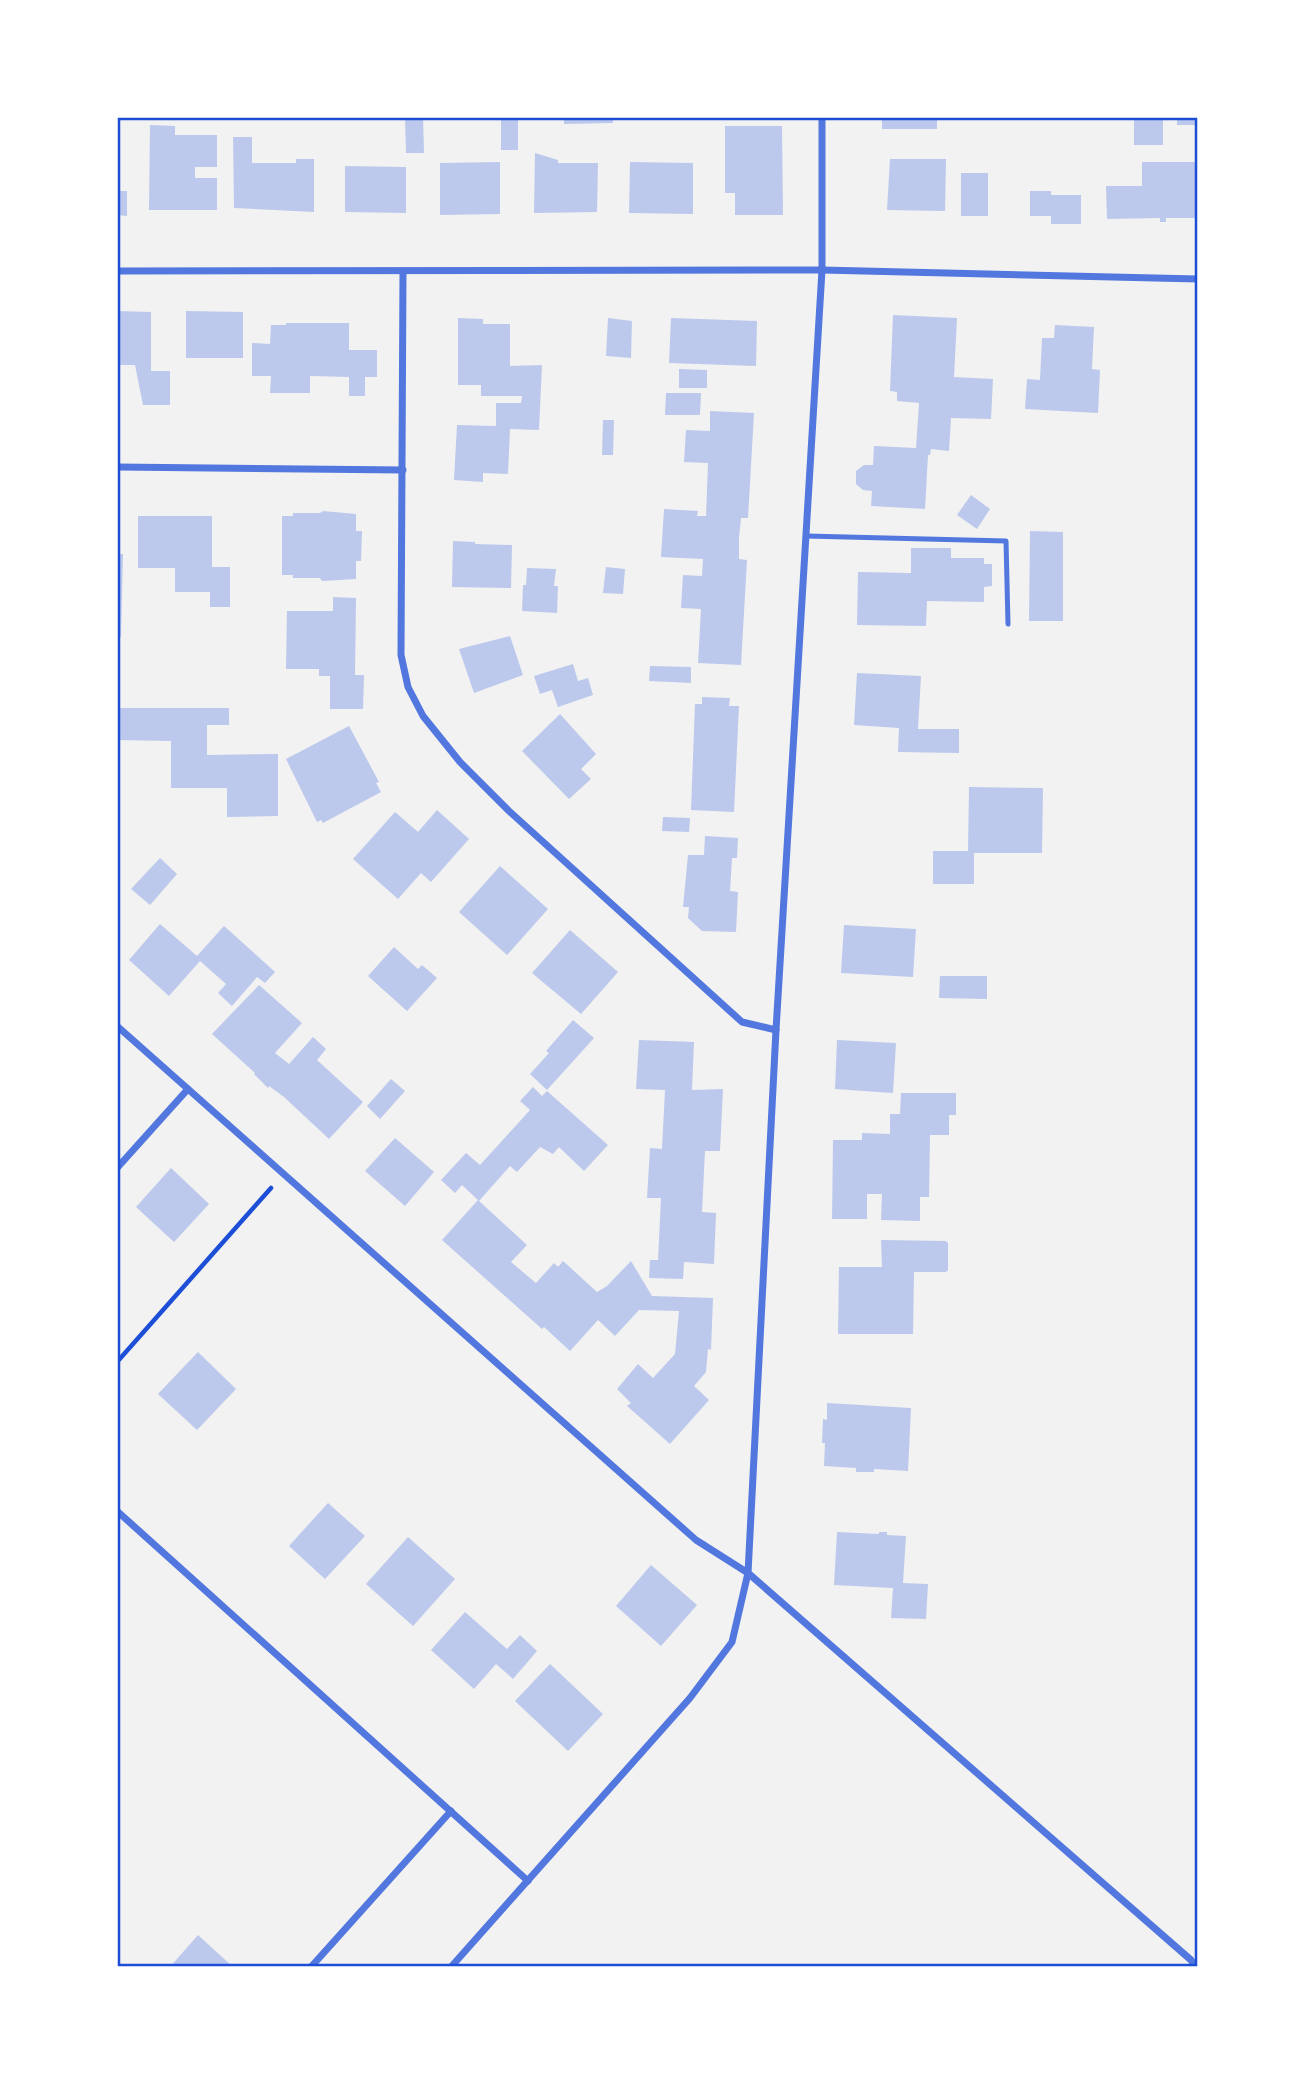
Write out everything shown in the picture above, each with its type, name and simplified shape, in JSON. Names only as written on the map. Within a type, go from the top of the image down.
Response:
[{"type":"street","points":[[451,1967],[690,1698],[732,1642],[748,1573],[776,1030],[822,270],[821,117]]},
{"type":"street","points":[[117,271],[822,270],[1198,279]]},
{"type":"street","points":[[403,271],[401,655],[408,687],[423,716],[460,762],[509,811],[742,1022],[776,1030]]},
{"type":"street","points":[[117,467],[403,470]]},
{"type":"street","points":[[117,1026],[696,1541],[748,1573],[1181,1951],[1195,1967]]},
{"type":"street","points":[[117,1168],[188,1089]]},
{"type":"street","points":[[117,1511],[528,1881]]},
{"type":"street","points":[[310,1967],[451,1811]]},
{"type":"lane","points":[[806,536],[1006,541],[1008,624]]},
{"type":"path","points":[[117,1362],[283,1174]]},
{"type":"building","points":[[405,117],[423,117],[424,153],[406,153]]},
{"type":"building","points":[[501,117],[518,117],[518,150],[501,150]]},
{"type":"building","points":[[564,117],[613,117],[613,123],[564,124]]},
{"type":"building","points":[[882,117],[937,117],[937,129],[882,129]]},
{"type":"building","points":[[1177,117],[1198,117],[1198,125],[1177,125]]},
{"type":"building","points":[[1134,119],[1163,119],[1163,145],[1134,145]]},
{"type":"building","points":[[150,125],[175,126],[175,135],[217,135],[217,167],[195,167],[195,178],[217,178],[217,210],[149,210]]},
{"type":"building","points":[[725,126],[782,126],[783,215],[735,215],[735,193],[725,193]]},
{"type":"building","points":[[233,137],[252,137],[252,163],[296,163],[296,159],[314,159],[314,212],[234,208]]},
{"type":"building","points":[[535,153],[558,160],[558,163],[598,163],[597,212],[534,213]]},
{"type":"building","points":[[890,159],[946,159],[945,211],[887,210]]},
{"type":"building","points":[[500,162],[500,214],[440,215],[440,163]]},
{"type":"building","points":[[630,162],[693,163],[693,214],[629,213]]},
{"type":"building","points":[[1142,162],[1198,162],[1198,218],[1166,218],[1166,222],[1160,222],[1160,218],[1107,219],[1106,186],[1142,186]]},
{"type":"building","points":[[345,166],[406,167],[406,213],[345,212]]},
{"type":"building","points":[[961,173],[988,173],[988,216],[961,216]]},
{"type":"building","points":[[117,191],[127,191],[127,216],[117,215]]},
{"type":"building","points":[[1030,191],[1051,191],[1051,195],[1081,195],[1081,224],[1051,224],[1051,216],[1030,216]]},
{"type":"building","points":[[117,311],[151,312],[151,371],[170,371],[170,405],[143,405],[135,365],[117,365]]},
{"type":"building","points":[[186,311],[243,312],[243,358],[186,358]]},
{"type":"building","points":[[893,315],[957,318],[954,377],[993,379],[991,419],[951,418],[949,451],[931,449],[928,455],[925,509],[871,506],[872,491],[863,490],[856,484],[856,471],[864,465],[873,465],[874,446],[916,448],[919,403],[897,401],[897,392],[890,391]]},
{"type":"building","points":[[458,318],[483,319],[483,324],[510,324],[510,366],[542,365],[539,430],[510,429],[508,474],[483,473],[483,482],[454,480],[457,425],[496,426],[496,403],[521,403],[522,396],[481,396],[481,385],[458,385]]},
{"type":"building","points":[[608,318],[632,321],[631,358],[606,356]]},
{"type":"building","points":[[671,318],[757,321],[756,366],[669,363]]},
{"type":"building","points":[[349,323],[349,350],[377,350],[377,377],[365,377],[365,396],[349,396],[349,377],[310,376],[310,393],[270,393],[271,376],[252,376],[252,343],[270,344],[271,325]]},
{"type":"building","points":[[1055,325],[1094,327],[1092,369],[1100,370],[1098,413],[1025,409],[1027,379],[1040,380],[1042,338],[1054,338]]},
{"type":"building","points":[[679,369],[707,370],[707,388],[679,388]]},
{"type":"building","points":[[666,393],[701,393],[700,415],[665,415]]},
{"type":"building","points":[[710,411],[754,413],[748,518],[741,518],[739,538],[739,559],[747,560],[741,665],[698,663],[701,609],[681,608],[683,575],[702,576],[703,559],[661,557],[664,509],[698,511],[697,516],[706,516],[708,463],[684,462],[686,430],[710,431]]},
{"type":"building","points":[[603,420],[614,420],[613,455],[602,455]]},
{"type":"building","points":[[971,495],[990,509],[977,529],[957,515]]},
{"type":"building","points":[[323,511],[356,514],[356,531],[362,531],[361,561],[356,561],[356,579],[322,581],[320,578],[293,578],[293,575],[282,575],[282,516]]},
{"type":"building","points":[[138,516],[212,516],[212,567],[230,567],[230,607],[210,607],[210,592],[175,592],[175,568],[138,568]]},
{"type":"building","points":[[1030,531],[1063,532],[1063,621],[1029,621]]},
{"type":"building","points":[[453,541],[512,545],[511,588],[452,587]]},
{"type":"building","points":[[911,548],[951,548],[951,558],[984,558],[984,564],[992,564],[992,586],[984,587],[984,602],[927,601],[926,626],[857,625],[858,572],[911,573]]},
{"type":"building","points":[[117,554],[123,554],[121,637],[117,636]]},
{"type":"building","points":[[606,567],[625,569],[623,594],[603,593]]},
{"type":"building","points":[[527,568],[556,569],[554,586],[558,586],[557,613],[522,611]]},
{"type":"building","points":[[333,597],[356,598],[355,675],[364,675],[363,709],[330,709],[330,676],[319,676],[319,669],[286,669],[287,611],[333,611]]},
{"type":"building","points":[[510,636],[523,675],[474,693],[459,649]]},
{"type":"building","points":[[573,664],[578,681],[588,678],[593,695],[558,707],[552,690],[540,694],[534,676]]},
{"type":"building","points":[[650,666],[691,667],[691,683],[649,681]]},
{"type":"building","points":[[857,673],[921,676],[918,729],[959,729],[959,753],[898,752],[899,728],[854,725]]},
{"type":"building","points":[[702,697],[730,698],[729,706],[739,706],[734,812],[691,810],[695,704],[702,704]]},
{"type":"building","points":[[117,708],[229,708],[229,725],[207,725],[207,755],[278,754],[278,816],[227,817],[227,788],[171,788],[171,741],[117,740]]},
{"type":"building","points":[[560,714],[596,754],[581,769],[591,779],[569,799],[522,751]]},
{"type":"building","points":[[349,726],[379,782],[376,783],[381,792],[323,823],[321,820],[317,822],[286,759]]},
{"type":"building","points":[[969,787],[1043,788],[1042,853],[974,853],[974,884],[933,884],[933,851],[968,851]]},
{"type":"building","points":[[437,810],[469,839],[431,882],[421,873],[398,899],[353,859],[395,812],[418,832]]},
{"type":"building","points":[[663,817],[690,818],[689,832],[662,831]]},
{"type":"building","points":[[705,836],[738,838],[737,858],[732,858],[730,891],[738,892],[736,932],[702,931],[688,918],[689,907],[683,907],[688,855],[704,855]]},
{"type":"building","points":[[160,858],[177,874],[150,905],[131,889]]},
{"type":"building","points":[[500,866],[548,909],[507,955],[459,912]]},
{"type":"building","points":[[160,924],[197,956],[224,926],[275,972],[265,983],[257,977],[232,1006],[218,993],[226,984],[200,961],[169,996],[129,960]]},
{"type":"building","points":[[844,925],[916,929],[913,977],[841,973]]},
{"type":"building","points":[[570,930],[618,972],[581,1014],[532,973]]},
{"type":"building","points":[[394,947],[418,969],[422,965],[437,978],[407,1011],[368,976]]},
{"type":"building","points":[[940,976],[987,976],[987,999],[939,998]]},
{"type":"building","points":[[259,985],[302,1023],[275,1053],[289,1064],[313,1037],[326,1049],[317,1060],[363,1102],[329,1139],[284,1097],[269,1086],[268,1088],[212,1034]]},
{"type":"building","points":[[573,1020],[594,1038],[547,1090],[530,1074]]},
{"type":"building","points":[[639,1040],[694,1042],[692,1090],[723,1089],[720,1151],[705,1151],[702,1212],[716,1213],[714,1264],[684,1262],[683,1279],[649,1278],[650,1260],[658,1260],[661,1198],[647,1198],[650,1148],[662,1149],[665,1090],[636,1089]]},
{"type":"building","points":[[837,1040],[896,1043],[893,1093],[835,1089]]},
{"type":"building","points":[[391,1079],[405,1091],[380,1119],[367,1106]]},
{"type":"building","points":[[533,1087],[542,1096],[547,1091],[608,1145],[584,1171],[559,1147],[553,1154],[540,1147],[517,1172],[510,1166],[479,1201],[462,1185],[455,1193],[441,1180],[466,1153],[480,1165],[530,1110],[520,1101]]},
{"type":"building","points":[[901,1093],[956,1093],[956,1115],[949,1115],[949,1135],[930,1135],[929,1197],[920,1197],[920,1221],[881,1220],[882,1194],[867,1194],[867,1219],[832,1219],[833,1140],[862,1140],[862,1133],[890,1134],[890,1114],[900,1114]]},
{"type":"building","points":[[395,1138],[434,1172],[405,1206],[365,1171]]},
{"type":"building","points":[[171,1168],[209,1204],[174,1242],[136,1207]]},
{"type":"building","points":[[478,1200],[527,1245],[511,1262],[536,1283],[554,1263],[558,1267],[563,1261],[597,1292],[607,1286],[631,1261],[652,1296],[713,1298],[711,1350],[708,1349],[706,1372],[694,1386],[709,1400],[670,1444],[627,1406],[631,1403],[617,1389],[638,1364],[653,1378],[675,1354],[679,1311],[639,1310],[615,1336],[598,1320],[570,1351],[442,1240]]},
{"type":"building","points":[[881,1240],[946,1241],[948,1270],[914,1272],[913,1334],[838,1334],[839,1267],[882,1267]]},
{"type":"building","points":[[198,1352],[236,1389],[197,1430],[158,1394]]},
{"type":"building","points":[[827,1403],[911,1408],[908,1471],[874,1469],[874,1472],[856,1472],[856,1468],[824,1466],[823,1419],[827,1420]]},
{"type":"building","points":[[328,1503],[365,1536],[325,1579],[289,1546]]},
{"type":"building","points":[[837,1532],[887,1532],[887,1535],[906,1536],[903,1583],[928,1584],[926,1619],[891,1618],[893,1588],[834,1585]]},
{"type":"building","points":[[408,1537],[455,1579],[413,1626],[366,1584]]},
{"type":"building","points":[[651,1565],[697,1605],[661,1646],[616,1606]]},
{"type":"building","points":[[465,1612],[507,1649],[520,1635],[537,1651],[513,1679],[496,1664],[474,1689],[431,1650]]},
{"type":"building","points":[[550,1664],[603,1714],[568,1751],[515,1701]]},
{"type":"building","points":[[198,1935],[233,1967],[170,1967]]}]
